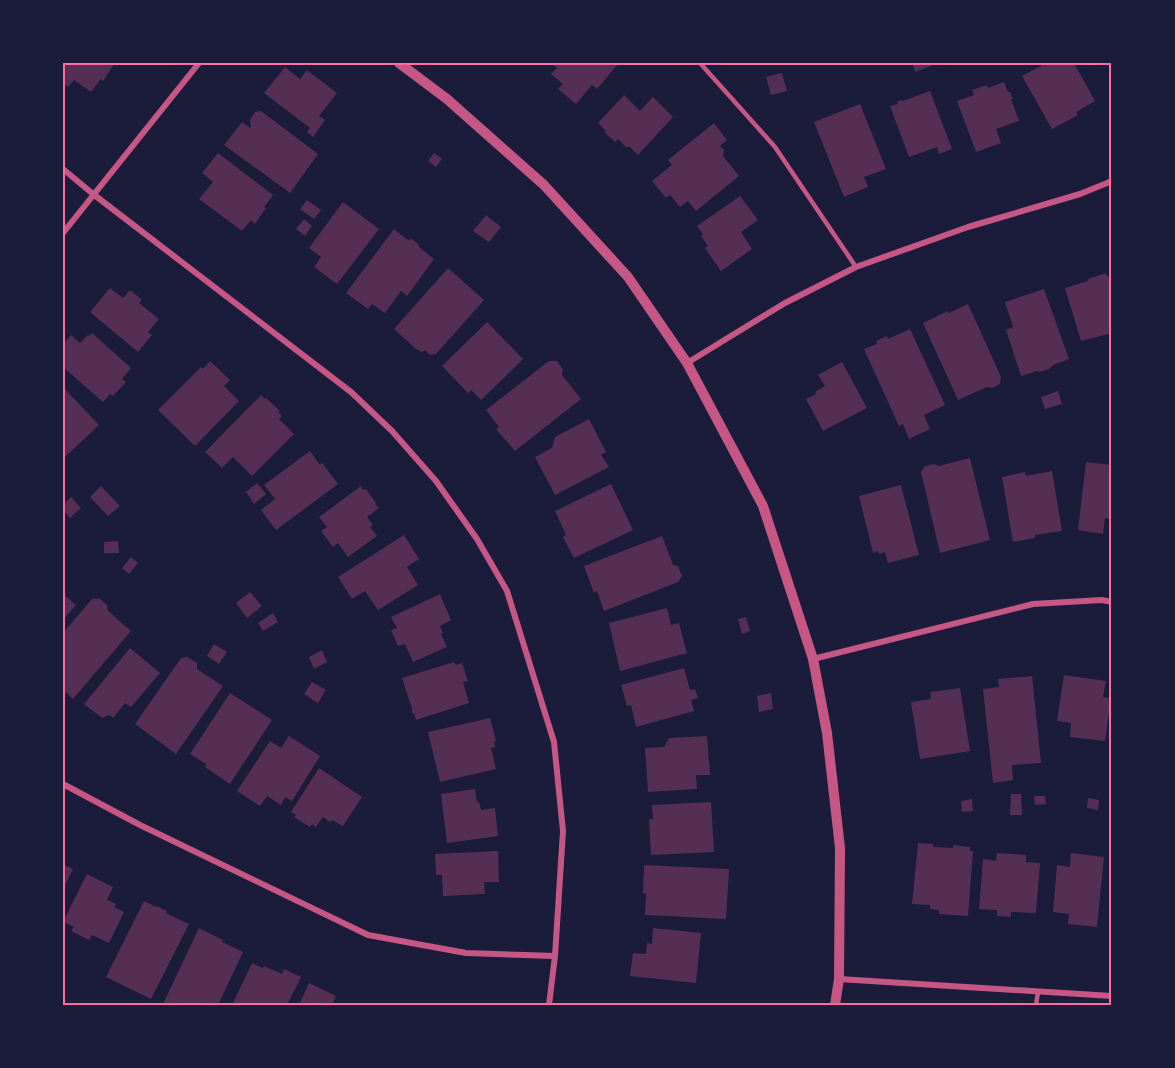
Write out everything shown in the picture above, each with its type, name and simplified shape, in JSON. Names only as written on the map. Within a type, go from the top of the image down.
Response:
[{"type":"street","points":[[63,233],[199,63]]},
{"type":"street","points":[[399,63],[447,99],[544,185],[628,278],[687,363],[763,506],[813,659],[826,733],[840,848],[839,979],[836,1005]]},
{"type":"street","points":[[63,169],[351,392],[392,430],[436,481],[477,539],[507,591],[554,742],[563,831],[555,956],[549,1005]]},
{"type":"street","points":[[687,363],[785,303],[856,267],[968,226],[1080,194],[1112,181]]},
{"type":"street","points":[[813,659],[1033,604],[1102,600],[1112,602]]},
{"type":"street","points":[[63,783],[140,825],[368,935],[466,953],[555,956]]},
{"type":"street","points":[[839,979],[1112,996]]},
{"type":"lane","points":[[700,63],[775,147],[856,267]]},
{"type":"lane","points":[[1036,1005],[1038,992]]},
{"type":"building","points":[[63,63],[114,63],[103,81],[101,79],[91,92],[74,80],[68,87],[63,84]]},
{"type":"building","points":[[551,63],[619,63],[597,89],[592,85],[576,104],[558,89],[563,84],[551,74],[557,68]]},
{"type":"building","points":[[912,63],[930,63],[931,66],[915,72]]},
{"type":"building","points":[[1046,63],[1074,63],[1095,101],[1076,112],[1078,115],[1052,129],[1022,76]]},
{"type":"building","points":[[285,67],[300,79],[307,70],[337,93],[319,116],[325,120],[313,137],[307,132],[310,128],[264,93]]},
{"type":"building","points":[[782,73],[787,91],[771,95],[766,77]]},
{"type":"building","points":[[1004,82],[1013,99],[1011,99],[1019,121],[996,129],[1001,143],[976,152],[957,101],[974,95],[972,90],[987,85],[988,88]]},
{"type":"building","points":[[930,91],[952,149],[939,154],[937,147],[909,157],[890,106]]},
{"type":"building","points":[[624,95],[640,111],[653,97],[673,117],[638,155],[618,139],[615,142],[598,123]]},
{"type":"building","points":[[860,104],[886,169],[864,177],[868,187],[844,197],[814,122]]},
{"type":"building","points":[[261,111],[318,154],[290,193],[224,145],[242,122],[250,128],[250,120],[255,112]]},
{"type":"building","points":[[714,123],[727,140],[720,146],[724,150],[723,156],[739,176],[696,211],[688,201],[680,207],[670,195],[666,198],[652,181],[672,165],[668,160]]},
{"type":"building","points":[[218,153],[273,195],[255,224],[251,220],[242,231],[199,199],[213,182],[202,173]]},
{"type":"building","points":[[434,153],[442,159],[436,167],[428,161]]},
{"type":"building","points":[[740,196],[758,220],[741,232],[752,249],[721,271],[705,248],[708,246],[697,226]]},
{"type":"building","points":[[307,200],[321,210],[314,219],[300,209]]},
{"type":"building","points":[[343,202],[379,229],[337,284],[314,267],[321,257],[309,248]]},
{"type":"building","points":[[486,215],[501,227],[489,242],[473,231]]},
{"type":"building","points":[[304,219],[312,226],[305,236],[296,229]]},
{"type":"building","points":[[394,229],[408,240],[412,239],[434,259],[407,296],[401,291],[385,313],[372,304],[368,309],[346,293]]},
{"type":"building","points":[[448,268],[484,300],[436,354],[430,355],[425,350],[422,352],[415,348],[394,329]]},
{"type":"building","points":[[1106,273],[1112,289],[1112,333],[1081,341],[1065,288]]},
{"type":"building","points":[[110,288],[123,298],[130,290],[142,300],[139,303],[159,319],[148,332],[152,335],[138,352],[90,312]]},
{"type":"building","points":[[1044,289],[1069,359],[1049,369],[1021,376],[1006,330],[1013,327],[1005,302]]},
{"type":"building","points":[[968,304],[1001,377],[1000,384],[992,388],[987,387],[958,400],[923,323]]},
{"type":"building","points":[[487,322],[523,359],[481,400],[471,390],[468,393],[442,366]]},
{"type":"building","points":[[910,329],[945,405],[924,415],[930,429],[909,439],[903,424],[899,426],[864,349],[877,344],[876,341],[887,336],[888,339]]},
{"type":"building","points":[[92,333],[131,368],[122,379],[126,382],[113,396],[110,394],[103,402],[63,367],[63,344],[71,335],[80,343]]},
{"type":"building","points":[[210,361],[230,380],[224,386],[239,401],[195,446],[158,410],[201,367],[203,369]]},
{"type":"building","points":[[549,361],[557,361],[563,370],[562,375],[581,399],[515,451],[496,429],[499,427],[486,410]]},
{"type":"building","points":[[842,362],[867,408],[823,431],[806,399],[825,386],[818,375]]},
{"type":"building","points":[[63,387],[99,425],[63,459]]},
{"type":"building","points":[[1058,391],[1062,404],[1045,409],[1041,397]]},
{"type":"building","points":[[261,395],[280,411],[278,412],[282,416],[279,419],[294,434],[252,476],[233,457],[222,468],[205,452]]},
{"type":"building","points":[[589,419],[606,452],[601,455],[609,467],[555,495],[535,457],[552,448],[555,437]]},
{"type":"building","points":[[310,451],[338,484],[276,530],[261,510],[275,499],[264,485]]},
{"type":"building","points":[[970,458],[990,540],[940,553],[921,472],[925,466],[934,464],[939,466]]},
{"type":"building","points":[[1086,462],[1112,465],[1112,519],[1105,518],[1103,534],[1078,530]]},
{"type":"building","points":[[1052,471],[1062,531],[1035,535],[1035,538],[1013,542],[1002,477],[1025,472],[1026,476]]},
{"type":"building","points":[[257,483],[266,494],[254,504],[246,492]]},
{"type":"building","points":[[611,484],[633,530],[574,558],[563,537],[566,535],[555,511]]},
{"type":"building","points":[[901,485],[919,555],[888,563],[885,552],[873,553],[859,496]]},
{"type":"building","points":[[101,486],[120,506],[108,516],[90,497]]},
{"type":"building","points":[[361,486],[363,490],[366,489],[379,508],[367,517],[373,525],[370,527],[377,536],[348,557],[338,543],[333,547],[321,531],[327,527],[319,517]]},
{"type":"building","points":[[71,497],[81,508],[70,518],[63,510],[63,505]]},
{"type":"building","points":[[404,535],[419,559],[407,567],[418,585],[378,610],[365,591],[352,599],[338,577]]},
{"type":"building","points":[[662,536],[673,565],[678,566],[682,576],[678,582],[604,611],[597,591],[594,593],[584,566]]},
{"type":"building","points":[[118,541],[119,553],[104,553],[104,542]]},
{"type":"building","points":[[131,557],[138,563],[129,574],[122,568]]},
{"type":"building","points":[[250,592],[262,606],[247,618],[236,603]]},
{"type":"building","points":[[63,594],[76,605],[63,620]]},
{"type":"building","points":[[440,594],[451,620],[440,626],[447,647],[413,662],[405,644],[398,646],[391,630],[397,628],[391,617]]},
{"type":"building","points":[[92,599],[100,599],[107,605],[108,611],[131,631],[73,699],[63,690],[63,633]]},
{"type":"building","points":[[667,608],[671,625],[679,623],[687,653],[620,671],[609,623]]},
{"type":"building","points":[[273,613],[278,622],[263,631],[258,623]]},
{"type":"building","points":[[746,617],[750,631],[742,634],[738,619]]},
{"type":"building","points":[[214,644],[227,652],[219,664],[207,656]]},
{"type":"building","points":[[130,648],[160,673],[131,707],[125,703],[113,718],[109,715],[102,718],[84,704]]},
{"type":"building","points":[[322,650],[327,662],[314,669],[309,657]]},
{"type":"building","points":[[187,657],[197,663],[197,669],[223,686],[176,754],[135,724],[181,658]]},
{"type":"building","points":[[454,662],[456,665],[462,663],[468,681],[463,682],[469,703],[416,720],[402,678]]},
{"type":"building","points":[[684,668],[690,690],[695,689],[698,698],[691,700],[694,711],[636,727],[631,705],[627,706],[621,685]]},
{"type":"building","points":[[1064,675],[1106,681],[1103,697],[1111,698],[1105,741],[1070,737],[1071,723],[1057,721]]},
{"type":"building","points":[[1032,676],[1041,763],[1012,765],[1013,780],[993,783],[983,689],[999,687],[998,679]]},
{"type":"building","points":[[312,682],[326,690],[318,703],[304,694]]},
{"type":"building","points":[[960,688],[970,751],[920,759],[911,702],[931,699],[930,692]]},
{"type":"building","points":[[230,693],[272,720],[230,784],[190,754]]},
{"type":"building","points":[[771,693],[773,709],[759,712],[757,696]]},
{"type":"building","points":[[490,718],[496,741],[494,741],[495,747],[491,748],[496,769],[440,782],[428,732]]},
{"type":"building","points":[[289,736],[320,756],[292,801],[285,797],[281,805],[267,796],[260,806],[237,791],[270,741],[281,748]]},
{"type":"building","points":[[707,736],[710,775],[696,775],[697,789],[648,792],[645,748],[664,747],[669,738]]},
{"type":"building","points":[[319,768],[362,797],[343,826],[323,817],[316,827],[312,824],[310,827],[294,817],[296,815],[291,812]]},
{"type":"building","points":[[475,789],[481,810],[495,808],[498,836],[447,843],[441,794]]},
{"type":"building","points":[[1011,794],[1021,794],[1022,815],[1010,815]]},
{"type":"building","points":[[1034,796],[1045,796],[1046,804],[1035,805]]},
{"type":"building","points":[[1088,798],[1099,800],[1098,810],[1087,808]]},
{"type":"building","points":[[972,799],[973,811],[962,812],[961,801]]},
{"type":"building","points":[[711,802],[714,852],[651,855],[649,819],[653,819],[652,805]]},
{"type":"building","points":[[918,843],[933,844],[933,847],[953,848],[953,845],[970,847],[970,851],[973,851],[968,916],[939,914],[939,910],[930,909],[930,905],[912,904]]},
{"type":"building","points":[[498,851],[499,882],[484,882],[485,894],[443,896],[442,875],[436,875],[435,854]]},
{"type":"building","points":[[997,853],[1026,855],[1026,862],[1040,863],[1036,913],[1011,912],[1011,917],[997,916],[997,910],[979,909],[983,859],[996,861]]},
{"type":"building","points":[[1071,853],[1104,857],[1097,927],[1068,924],[1069,914],[1053,912],[1057,865],[1070,867]]},
{"type":"building","points":[[63,864],[73,869],[63,889]]},
{"type":"building","points":[[644,865],[729,869],[726,919],[645,915]]},
{"type":"building","points":[[87,874],[113,887],[107,900],[116,904],[114,907],[124,912],[109,943],[92,935],[89,940],[71,931],[74,927],[63,922]]},
{"type":"building","points":[[144,901],[189,924],[151,999],[106,977]]},
{"type":"building","points":[[199,928],[243,952],[218,1005],[165,1005],[163,1004]]},
{"type":"building","points":[[653,928],[701,933],[696,983],[630,976],[633,953],[646,954],[647,943],[652,944]]},
{"type":"building","points":[[252,963],[282,974],[284,969],[301,977],[287,1005],[232,1005]]},
{"type":"building","points":[[309,983],[336,996],[332,1005],[299,1005]]}]
